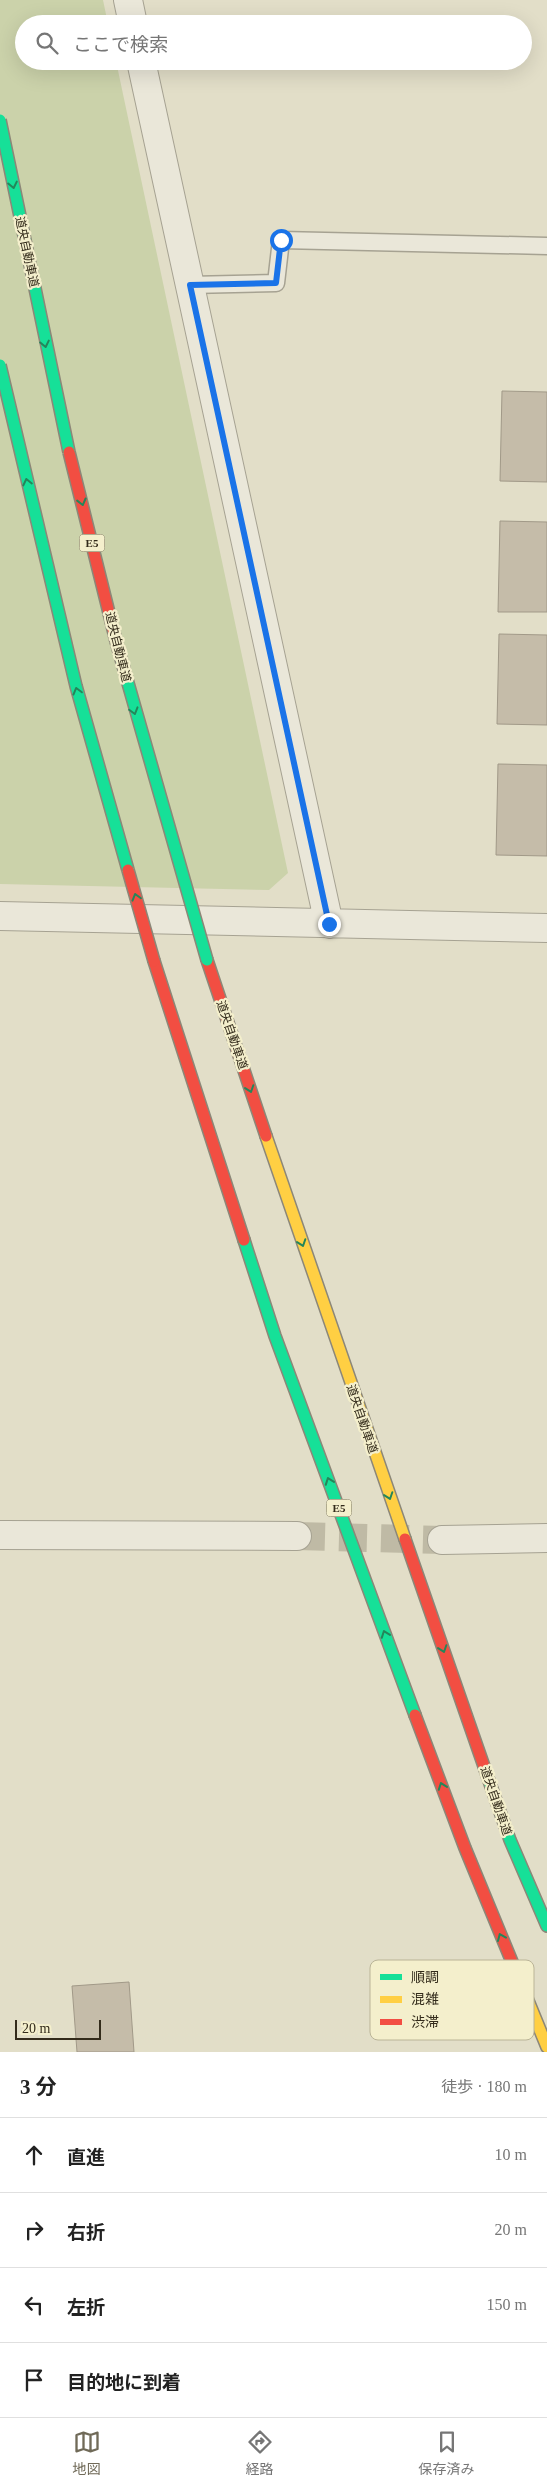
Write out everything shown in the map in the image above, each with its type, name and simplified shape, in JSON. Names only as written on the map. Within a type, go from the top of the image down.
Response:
[{"type":"highway","name":"道央自動車道","points":[[0,120],[64,430],[128,687],[207,960],[325,1312],[507,1831],[547,1926]]},
{"type":"highway","name":"E5","points":[[0,365],[76,686],[154,961],[275,1336],[465,1848],[511,1960]]},
{"type":"highway","name":"E5","points":[[534,2015],[547,2047]]},
{"type":"street","points":[[128,0],[131,15]]},
{"type":"street","points":[[143,70],[329,924]]},
{"type":"street","points":[[0,916],[547,928]]},
{"type":"street","points":[[0,1535],[297,1536]]},
{"type":"street","points":[[442,1540],[547,1538]]},
{"type":"lane","points":[[190,285],[276,283],[281,240],[547,246]]},
{"type":"green space","points":[[0,0],[103,0],[106,15],[15,15],[15,70],[118,70],[288,873],[269,890],[0,884]]},
{"type":"building","points":[[502,391],[547,392],[547,482],[500,481]]},
{"type":"building","points":[[500,521],[547,522],[547,612],[498,612]]},
{"type":"building","points":[[499,634],[547,635],[547,725],[497,724]]},
{"type":"building","points":[[498,764],[547,765],[547,856],[496,855]]},
{"type":"building","points":[[129,1982],[134,2052],[77,2052],[72,1986]]},
{"type":"tunnel","points":[[297,1536],[442,1540]]},
{"type":"traffic: fast","points":[[0,120],[69,452]]},
{"type":"traffic: fast","points":[[0,365],[76,686],[128,870]]},
{"type":"traffic: fast","points":[[116,641],[207,960]]},
{"type":"traffic: fast","points":[[244,1240],[275,1336],[415,1715]]},
{"type":"traffic: fast","points":[[487,1775],[510,1840],[547,1926]]},
{"type":"traffic: slow","points":[[266,1136],[405,1539]]},
{"type":"traffic: slow","points":[[534,2015],[547,2047]]},
{"type":"traffic: jam","points":[[69,452],[116,641]]},
{"type":"traffic: jam","points":[[128,870],[154,961]]},
{"type":"traffic: jam","points":[[207,960],[266,1136]]},
{"type":"traffic: jam","points":[[154,961],[244,1240]]},
{"type":"traffic: jam","points":[[405,1539],[487,1775]]},
{"type":"traffic: jam","points":[[415,1715],[465,1848],[511,1960]]},
{"type":"route","points":[[281,240],[276,283],[190,285],[329,924]]}]
